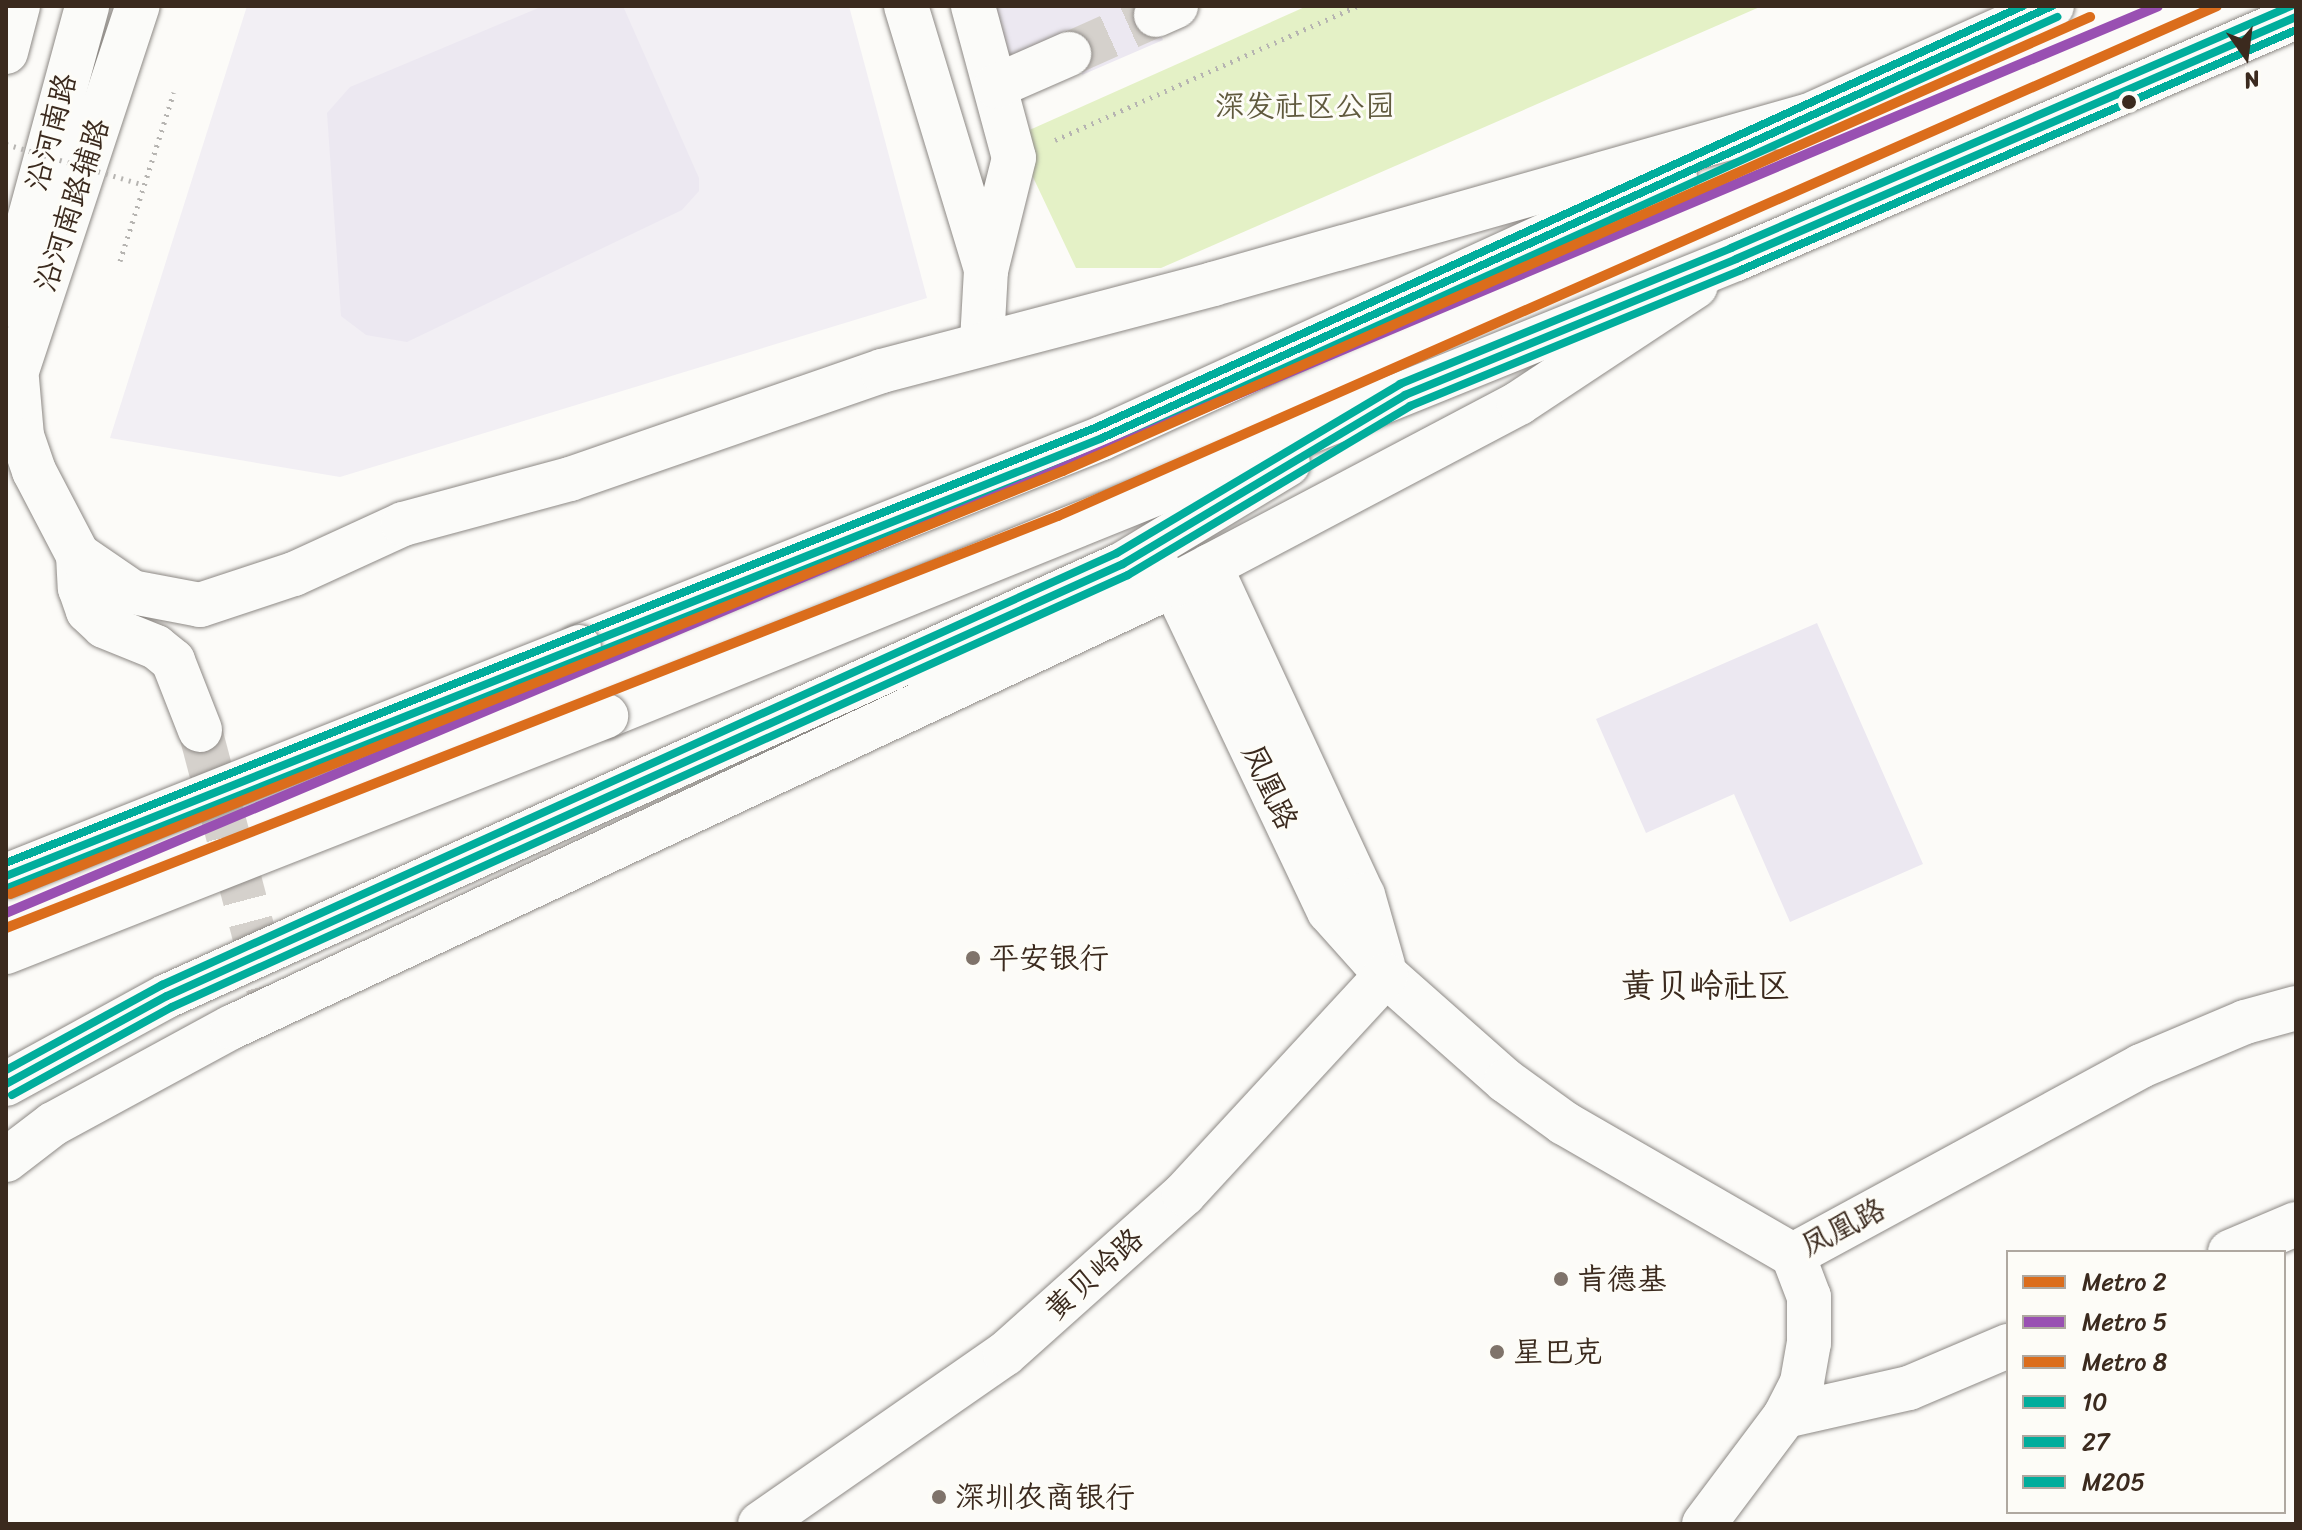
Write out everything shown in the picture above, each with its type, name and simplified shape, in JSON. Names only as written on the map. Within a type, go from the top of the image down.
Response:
[{"type":"main road","points":[[6,52],[18,6]]},
{"type":"main road","name":"沿河南路","points":[[6,305],[87,6]]},
{"type":"main road","name":"沿河南路辅路","points":[[12,392],[138,6]]},
{"type":"main road","points":[[906,6],[986,270]]},
{"type":"main road","points":[[973,6],[1014,158],[986,270],[982,342]]},
{"type":"main road","points":[[6,876],[1102,438],[2052,6]]},
{"type":"main road","points":[[6,952],[606,716],[1405,395],[1736,259],[2296,17]]},
{"type":"main road","points":[[996,86],[1069,54]]},
{"type":"main road","points":[[78,555],[132,592],[167,603],[221,601],[403,524],[570,479],[747,415],[982,342],[1213,284],[1806,116]]},
{"type":"main road","points":[[6,1160],[53,1124],[271,1000],[1192,576],[1519,403],[1736,259]]},
{"type":"main road","points":[[12,392],[34,471],[78,555],[80,588],[88,611],[104,626],[156,647],[173,661],[200,730]]},
{"type":"main road","points":[[6,1084],[167,996],[1123,564],[1405,395]]},
{"type":"main road","points":[[1123,564],[1153,564],[1192,576]]},
{"type":"main road","name":"凤凰路","points":[[1192,576],[1329,911],[1386,975],[1465,1047],[1564,1123],[1793,1255],[2141,1066],[2245,1022],[2296,1008]]},
{"type":"main road","name":"黄贝岭路","points":[[760,1524],[1005,1354],[1184,1194],[1386,975]]},
{"type":"main road","points":[[2235,1250],[2296,1224]]},
{"type":"main road","points":[[1704,1524],[1785,1416],[1802,1382],[1809,1343],[1809,1297],[1793,1255]]},
{"type":"main road","points":[[1785,1416],[1909,1388],[2006,1347]]},
{"type":"path","points":[[1014,158],[1358,6]]},
{"type":"path","points":[[120,261],[174,92]]},
{"type":"path","points":[[6,144],[144,185]]},
{"type":"shaded area","points":[[247,6],[849,6],[927,298],[340,477],[110,438]]},
{"type":"green space","name":"深发社区公园","points":[[1307,6],[1762,6],[1161,268],[1076,268],[1014,137]]},
{"type":"building","points":[[543,6],[623,6],[699,178],[699,191],[682,210],[407,342],[366,335],[341,316],[327,113],[350,87]]},
{"type":"building","points":[[987,6],[1148,6],[1163,40],[1082,75],[1063,35],[1011,58]]},
{"type":"building","points":[[1817,623],[1923,864],[1790,922],[1734,794],[1646,833],[1596,719]]},
{"type":"tunnel","points":[[1069,54],[1156,15]]},
{"type":"tunnel","points":[[200,730],[269,992]]},
{"type":"metro line","name":"5","points":[[6,913],[2158,6]]},
{"type":"metro line","name":"2","points":[[6,928],[1058,516],[2217,6]]},
{"type":"metro line","name":"8","points":[[10,894],[1063,471],[2090,17]]},
{"type":"transit line","name":"M205","points":[[6,863],[1097,427],[2023,6]]},
{"type":"transit line","name":"10","points":[[6,876],[1102,438],[2052,6]]},
{"type":"transit line","name":"M205","points":[[6,1070],[162,985],[1117,553],[1400,384],[1731,248],[2291,6]]},
{"type":"transit line","name":"27","points":[[10,887],[1106,449],[2057,17]]},
{"type":"transit line","name":"10","points":[[6,1084],[167,996],[1123,564],[1405,395],[1736,259],[2296,17]]},
{"type":"transit line","name":"27","points":[[12,1095],[172,1007],[1128,575],[1410,406],[1741,270],[2296,30]]},
{"type":"place","name":"平安银行","points":[[973,958]]},
{"type":"place","name":"肯德基","points":[[1561,1279]]},
{"type":"place","name":"星巴克","points":[[1497,1352]]},
{"type":"place","name":"深圳农商银行","points":[[939,1497]]},
{"type":"district","name":"黄贝岭社区","points":[[1706,987]]}]
